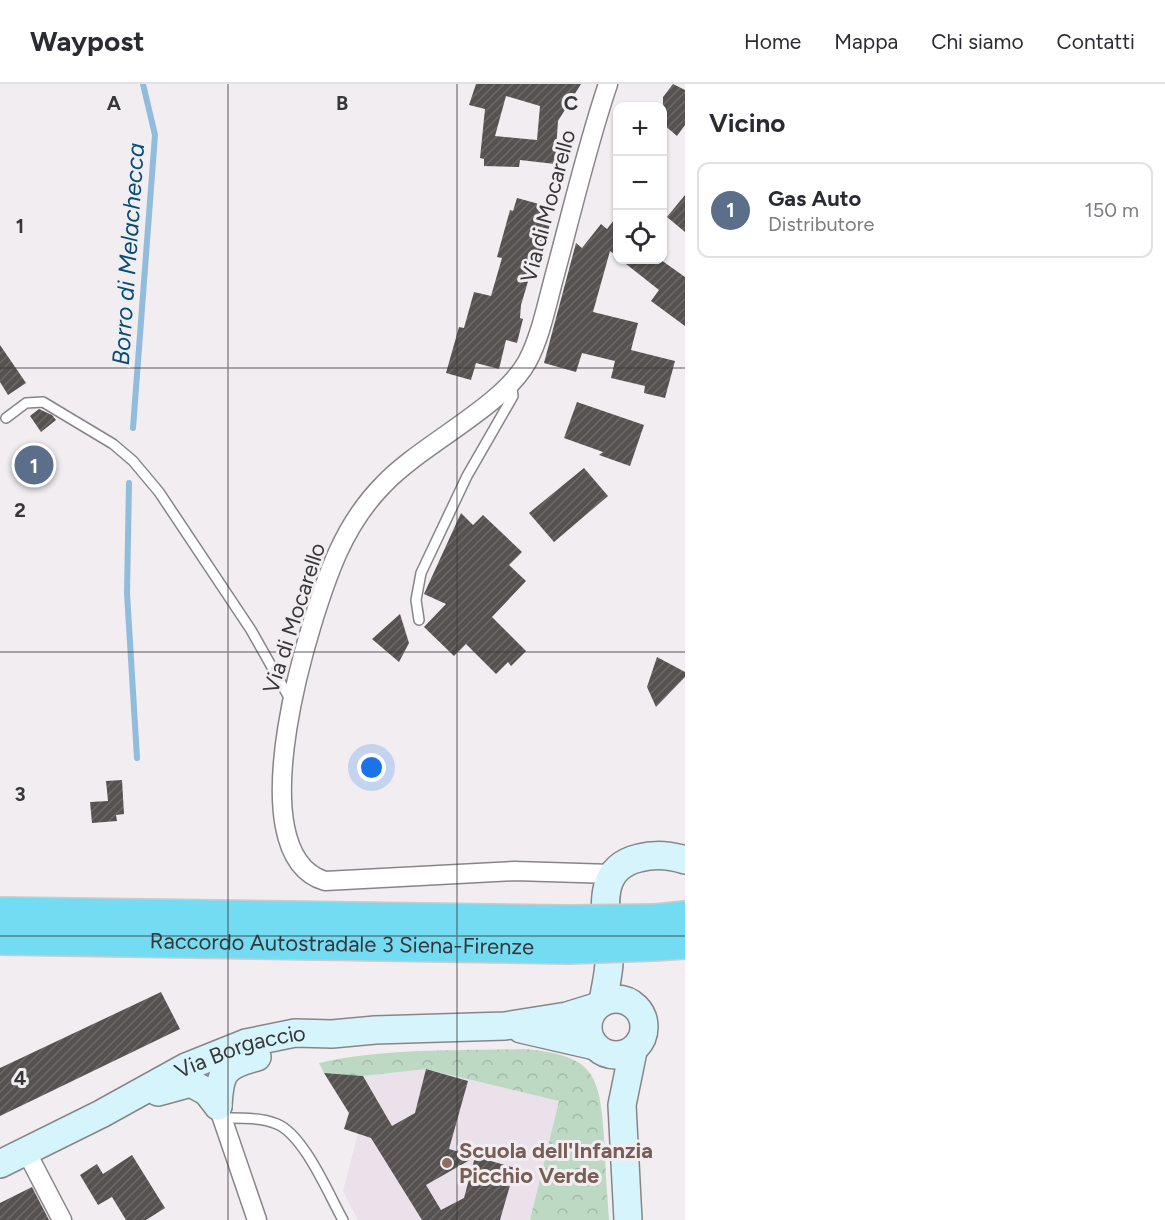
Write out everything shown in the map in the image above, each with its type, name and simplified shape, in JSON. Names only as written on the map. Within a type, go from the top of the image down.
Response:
[{"type":"highway","name":"Raccordo Autostradale 3 Siena-Firenze","points":[[0,914],[569,935]]},
{"type":"highway","name":"Raccordo Autostradale 3 Siena-Firenze","points":[[0,938],[569,935],[670,931]]},
{"type":"main road","points":[[606,1003],[609,962],[606,900],[612,874],[621,865],[645,857],[668,856],[685,860]]},
{"type":"main road","points":[[622,1105],[588,1030],[591,1014],[606,1003],[633,1004],[644,1018],[643,1036],[633,1051],[622,1105],[623,1162],[628,1220]]},
{"type":"main road","name":"Via Borgaccio","points":[[0,1164],[101,1114],[178,1071],[240,1045],[288,1034],[505,1026],[567,1016],[606,1003]]},
{"type":"main road","name":"Via Borgaccio","points":[[505,1026],[598,1049]]},
{"type":"main road","points":[[220,1112],[220,1082],[230,1066],[332,1034]]},
{"type":"main road","points":[[598,1049],[617,1056],[633,1051]]},
{"type":"main road","points":[[101,1114],[188,1083],[207,1092],[220,1112]]},
{"type":"street","name":"Via di Mocarello","points":[[608,84],[529,358],[511,383],[392,476],[366,506],[343,543],[329,575],[292,702],[282,763],[283,813],[296,860],[314,878],[347,882],[515,871],[612,874]]},
{"type":"street","points":[[220,1112],[257,1220]]},
{"type":"street","points":[[26,1151],[62,1220]]},
{"type":"lane","points":[[419,620],[416,600],[421,573],[467,476],[513,396],[511,383]]},
{"type":"lane","points":[[6,418],[26,403],[43,402],[99,435],[133,461],[159,492],[246,623],[292,702]]},
{"type":"lane","points":[[220,1112],[264,1120],[286,1129],[307,1156],[343,1220]]},
{"type":"shaded area","name":"Scuola dell'Infanzia Picchio Verde","points":[[426,1069],[559,1101],[530,1220],[358,1220],[343,1191],[358,1134],[344,1129],[349,1113],[324,1073],[363,1076]]},
{"type":"green space","points":[[524,1049],[565,1056],[588,1071],[595,1083],[600,1097],[602,1115],[609,1220],[530,1220],[559,1101],[426,1069],[363,1076],[324,1073],[319,1063],[396,1053]]},
{"type":"building","points":[[476,84],[581,84],[558,121],[555,164],[520,160],[519,167],[484,166],[484,159],[480,158],[485,109],[469,105]],"holes":[[[506,96],[540,106],[537,140],[495,136]]]},
{"type":"building","points":[[673,84],[685,90],[685,125],[677,136],[667,127],[667,102],[663,102],[663,97]]},
{"type":"building","points":[[685,195],[685,232],[667,217]]},
{"type":"building","points":[[517,198],[550,207],[545,223],[550,224],[538,270],[532,268],[521,305],[520,318],[523,319],[517,343],[506,340],[499,369],[476,363],[471,380],[446,373],[459,327],[464,328],[474,292],[491,296],[502,258],[497,257],[510,210],[513,211]]},
{"type":"building","points":[[613,221],[613,253],[610,251],[593,312],[638,323],[631,350],[675,361],[665,398],[644,393],[645,386],[611,378],[615,361],[582,353],[576,372],[544,363],[576,243],[582,248],[601,224],[607,229]]},
{"type":"building","points":[[626,264],[667,264],[685,277],[685,326],[651,301],[659,290]]},
{"type":"building","points":[[0,345],[26,383],[8,395],[0,382]]},
{"type":"building","points":[[577,402],[644,425],[630,466],[599,455],[603,452],[564,438]]},
{"type":"building","points":[[39,409],[52,415],[56,420],[41,432],[30,416]]},
{"type":"building","points":[[584,468],[608,496],[554,542],[529,513]]},
{"type":"building","points":[[461,513],[473,525],[483,515],[522,552],[509,565],[526,581],[492,617],[526,651],[511,666],[508,662],[496,674],[466,644],[454,656],[424,627],[446,604],[424,594]]},
{"type":"building","points":[[400,614],[409,643],[399,662],[372,639]]},
{"type":"building","points":[[657,657],[685,672],[685,677],[656,707],[647,687]]},
{"type":"building","points":[[122,780],[124,814],[116,815],[117,821],[92,823],[90,802],[108,801],[106,781]]},
{"type":"building","points":[[161,992],[180,1029],[0,1116],[0,1068]]},
{"type":"building","points":[[426,1069],[468,1081],[449,1149],[515,1168],[500,1220],[422,1220],[371,1138],[344,1129],[349,1113],[324,1073],[363,1076],[392,1126],[415,1113]],"holes":[[[475,1157],[464,1198],[441,1210],[426,1185]]]},
{"type":"building","points":[[132,1155],[165,1208],[146,1220],[126,1220],[112,1197],[98,1205],[80,1175],[97,1164],[103,1174]]},
{"type":"building","points":[[32,1187],[49,1220],[0,1220],[0,1203]]},
{"type":"waterway","name":"Borro di Melachecca","points":[[133,428],[155,135],[143,84]]},
{"type":"waterway","name":"Borro di Melachecca","points":[[129,483],[127,593],[137,758]]},
{"type":"place","name":"Gas Auto","points":[[34,465]]},
{"type":"place","name":"Scuola dell'Infanzia Picchio Verde","points":[[447,1163]]}]
